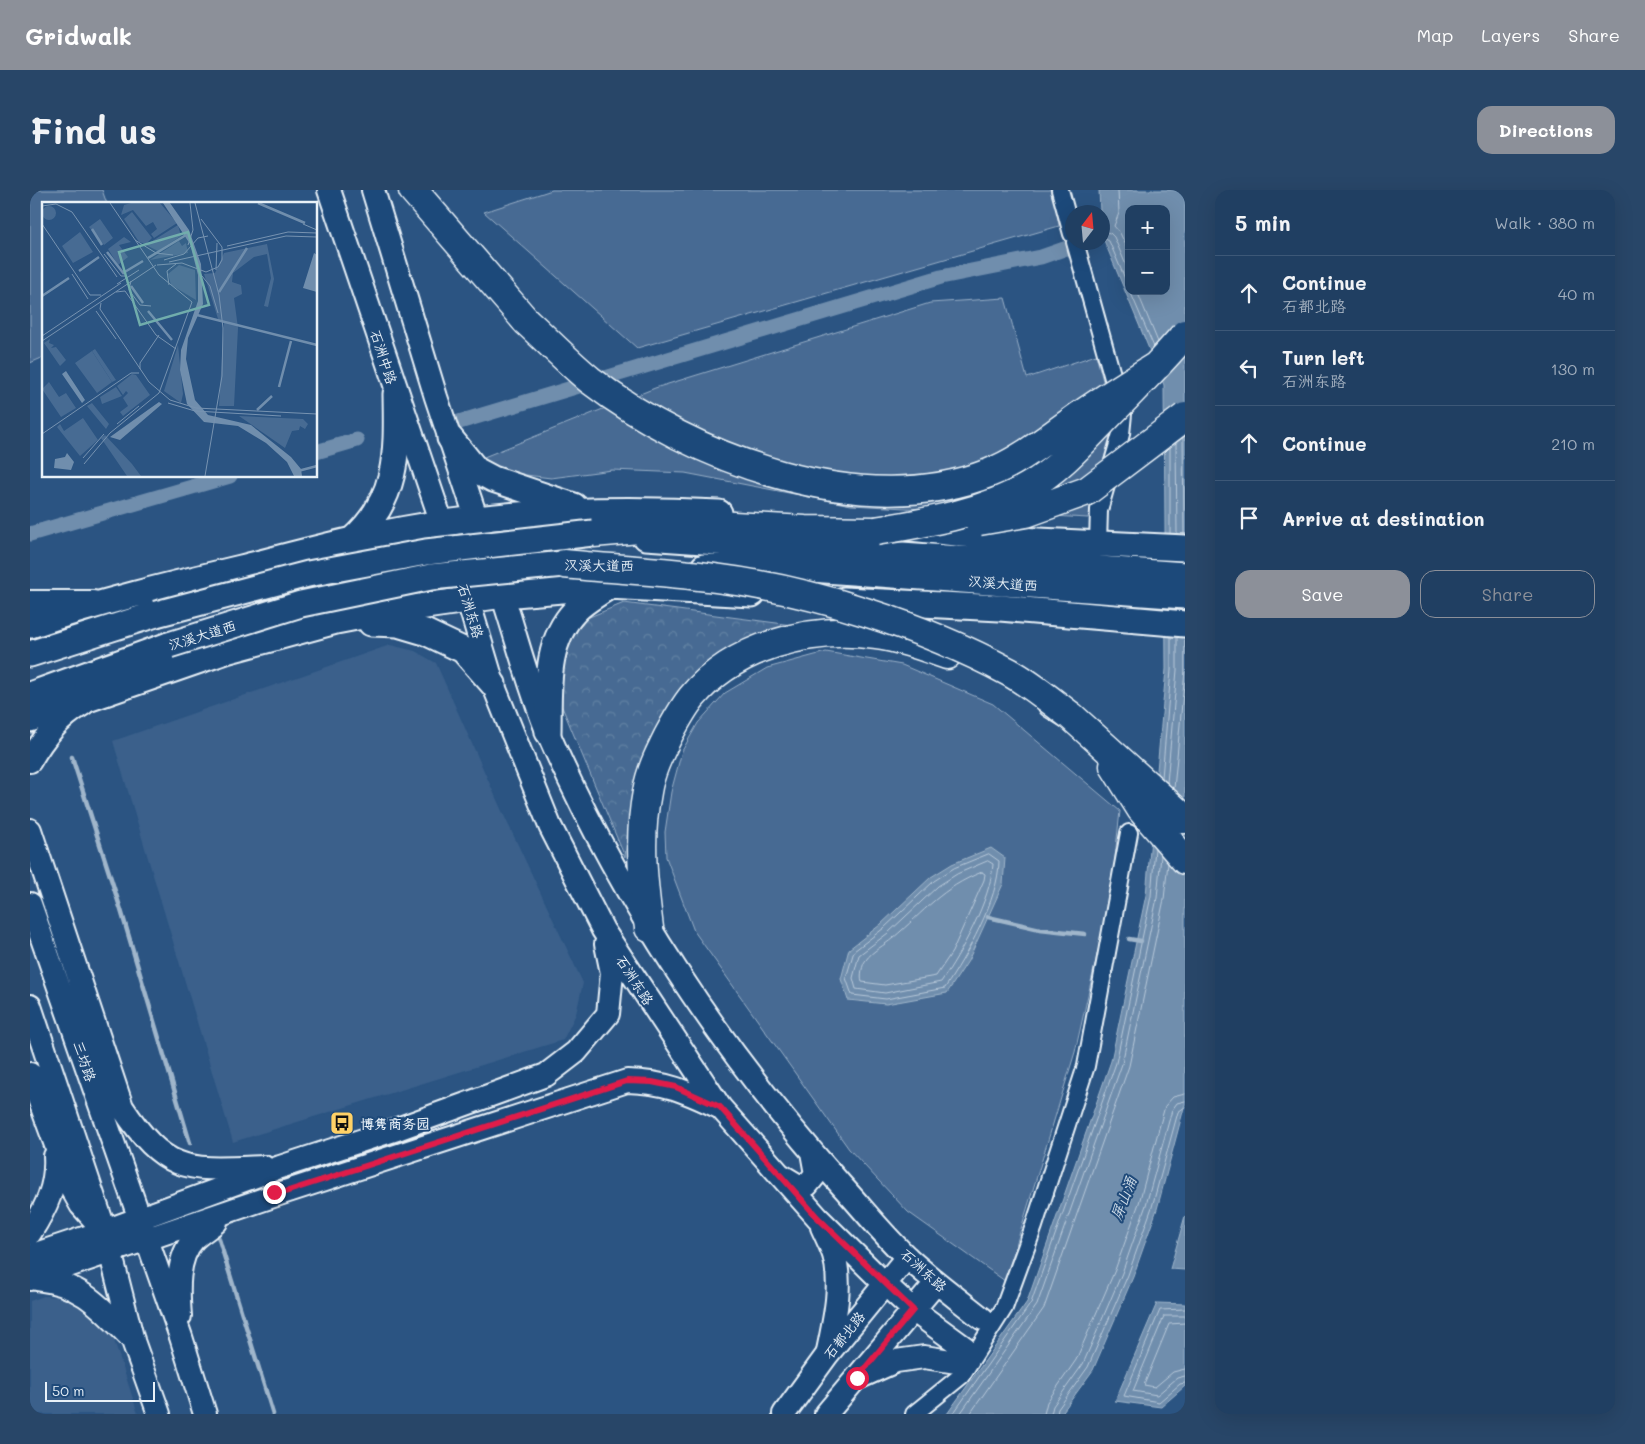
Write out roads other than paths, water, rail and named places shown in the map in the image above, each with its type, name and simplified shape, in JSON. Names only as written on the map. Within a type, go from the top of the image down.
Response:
[{"type":"highway","points":[[413,190],[526,321],[589,379],[634,410],[683,438],[733,460],[777,473],[832,485],[887,491],[939,487],[990,473],[1025,454],[1105,398],[1158,365]]},
{"type":"highway","points":[[876,531],[946,519],[1002,500],[1028,487],[1049,473],[1070,454],[1158,365],[1185,334]]},
{"type":"highway","points":[[589,522],[876,531],[992,519],[1050,505],[1087,491],[1185,416]]},
{"type":"highway","points":[[564,564],[715,578],[763,586],[852,608],[959,647],[1002,669],[1071,716],[1185,819]]},
{"type":"highway","points":[[649,928],[641,865],[642,829],[647,790],[657,759],[674,725],[692,696],[728,666],[760,648],[806,636],[854,633],[894,639],[934,650],[1004,678],[1071,716],[1104,750],[1141,809],[1185,860]]},
{"type":"main road","name":"石洲中路","points":[[329,190],[396,394],[442,523]]},
{"type":"main road","points":[[373,190],[432,385],[476,519]]},
{"type":"main road","points":[[359,539],[385,496],[394,467],[397,448],[396,394],[432,385]]},
{"type":"main road","points":[[450,438],[476,470],[589,522]]},
{"type":"main road","points":[[30,625],[101,602],[359,539],[442,523],[476,519],[589,522],[664,510],[851,521],[1018,540],[1185,548]]},
{"type":"main road","name":"石洲东路","points":[[476,519],[503,595],[524,666],[548,732],[585,812],[649,928],[722,1035],[812,1152],[907,1257],[936,1283],[982,1319]]},
{"type":"main road","name":"汉溪大道西","points":[[30,654],[156,614],[308,574],[589,522],[1185,574]]},
{"type":"main road","name":"石洲东路","points":[[442,523],[468,600],[493,684],[550,826],[603,930],[720,1107],[818,1218],[961,1355],[896,1361],[857,1378]]},
{"type":"main road","points":[[359,539],[391,545],[405,560],[408,577],[405,593],[383,612]]},
{"type":"main road","name":"汉溪大道西","points":[[30,693],[55,686],[169,645],[301,604],[422,579],[564,564],[810,569],[1185,596]]},
{"type":"main road","points":[[517,743],[518,734],[523,728],[532,725],[548,732],[549,666],[555,645],[562,629],[575,611],[609,586]]},
{"type":"main road","points":[[30,720],[226,651],[336,621],[383,612],[503,595],[609,586],[1000,608],[1185,624]]},
{"type":"main road","points":[[30,602],[101,602]]},
{"type":"main road","points":[[336,621],[398,624],[425,632],[463,650],[493,684]]},
{"type":"main road","points":[[30,761],[39,745],[65,715],[95,696]]},
{"type":"main road","points":[[30,830],[122,1107],[140,1134],[156,1151],[175,1162],[190,1167],[275,1170]]},
{"type":"main road","name":"三坊路","points":[[30,904],[146,1240]]},
{"type":"main road","points":[[31,1278],[108,1242],[138,1218],[400,1128],[546,1074],[576,1052],[608,1014],[612,973],[603,930]]},
{"type":"main road","points":[[30,1006],[108,1242],[133,1340],[160,1414]]},
{"type":"main road","points":[[30,1074],[76,1197],[108,1242]]},
{"type":"main road","points":[[546,1074],[562,1081],[567,1093],[563,1100]]},
{"type":"main road","points":[[30,1256],[108,1242],[146,1240],[563,1100],[627,1081],[652,1082],[676,1087],[720,1107]]},
{"type":"main road","points":[[30,1233],[44,1212],[54,1187],[56,1169],[54,1140]]},
{"type":"main road","points":[[782,1176],[796,1185],[807,1185],[816,1174],[812,1152]]},
{"type":"main road","points":[[275,1170],[265,1185],[268,1190],[282,1193]]},
{"type":"main road","points":[[181,1337],[179,1282],[186,1253],[193,1240],[232,1211]]},
{"type":"main road","points":[[818,1218],[834,1256],[837,1278],[835,1317],[827,1355]]},
{"type":"main road","points":[[146,1240],[181,1337],[205,1414]]},
{"type":"main road","name":"石都北路","points":[[786,1411],[827,1355],[907,1257]]},
{"type":"main road","points":[[31,1278],[58,1281],[88,1296],[133,1340]]},
{"type":"main road","points":[[826,1414],[936,1283]]},
{"type":"main road","points":[[786,1411],[798,1400],[808,1400],[818,1406],[819,1414]]},
{"type":"street","points":[[1060,190],[1065,213]]},
{"type":"street","points":[[1078,250],[1123,414],[1121,434],[1099,510],[1098,543]]},
{"type":"street","points":[[914,1414],[961,1376],[1004,1308],[1086,1066],[1129,833]]},
{"type":"water","name":"屏山涌","points":[[1099,190],[1185,190],[1185,1104],[1157,1209],[1133,1277],[1093,1370],[1061,1414],[947,1414],[1027,1302],[1111,1061],[1146,895],[1166,669],[1164,385],[1127,295],[1170,295],[1170,205],[1125,205],[1125,291],[1108,250],[1110,250],[1110,205],[1100,205]]},
{"type":"water","points":[[991,848],[1005,858],[1003,884],[968,961],[947,993],[886,1004],[848,1000],[841,979],[849,949],[880,925],[931,877],[952,864]]},
{"type":"water","points":[[1185,1216],[1185,1270],[1170,1269]]},
{"type":"water","points":[[1157,1303],[1185,1304],[1185,1386],[1161,1407],[1115,1401]]},
{"type":"waterway","points":[[459,422],[941,277],[1041,257],[1065,249]]},
{"type":"waterway","points":[[318,451],[357,440]]},
{"type":"waterway","points":[[30,534],[223,478]]},
{"type":"waterway","points":[[72,757],[121,910],[190,1143]]},
{"type":"waterway","points":[[988,917],[1040,929],[1085,934]]},
{"type":"waterway","points":[[1129,939],[1141,941]]},
{"type":"waterway","points":[[218,1236],[273,1414]]},
{"type":"place","name":"博隽商务园","points":[[342,1123]]}]
